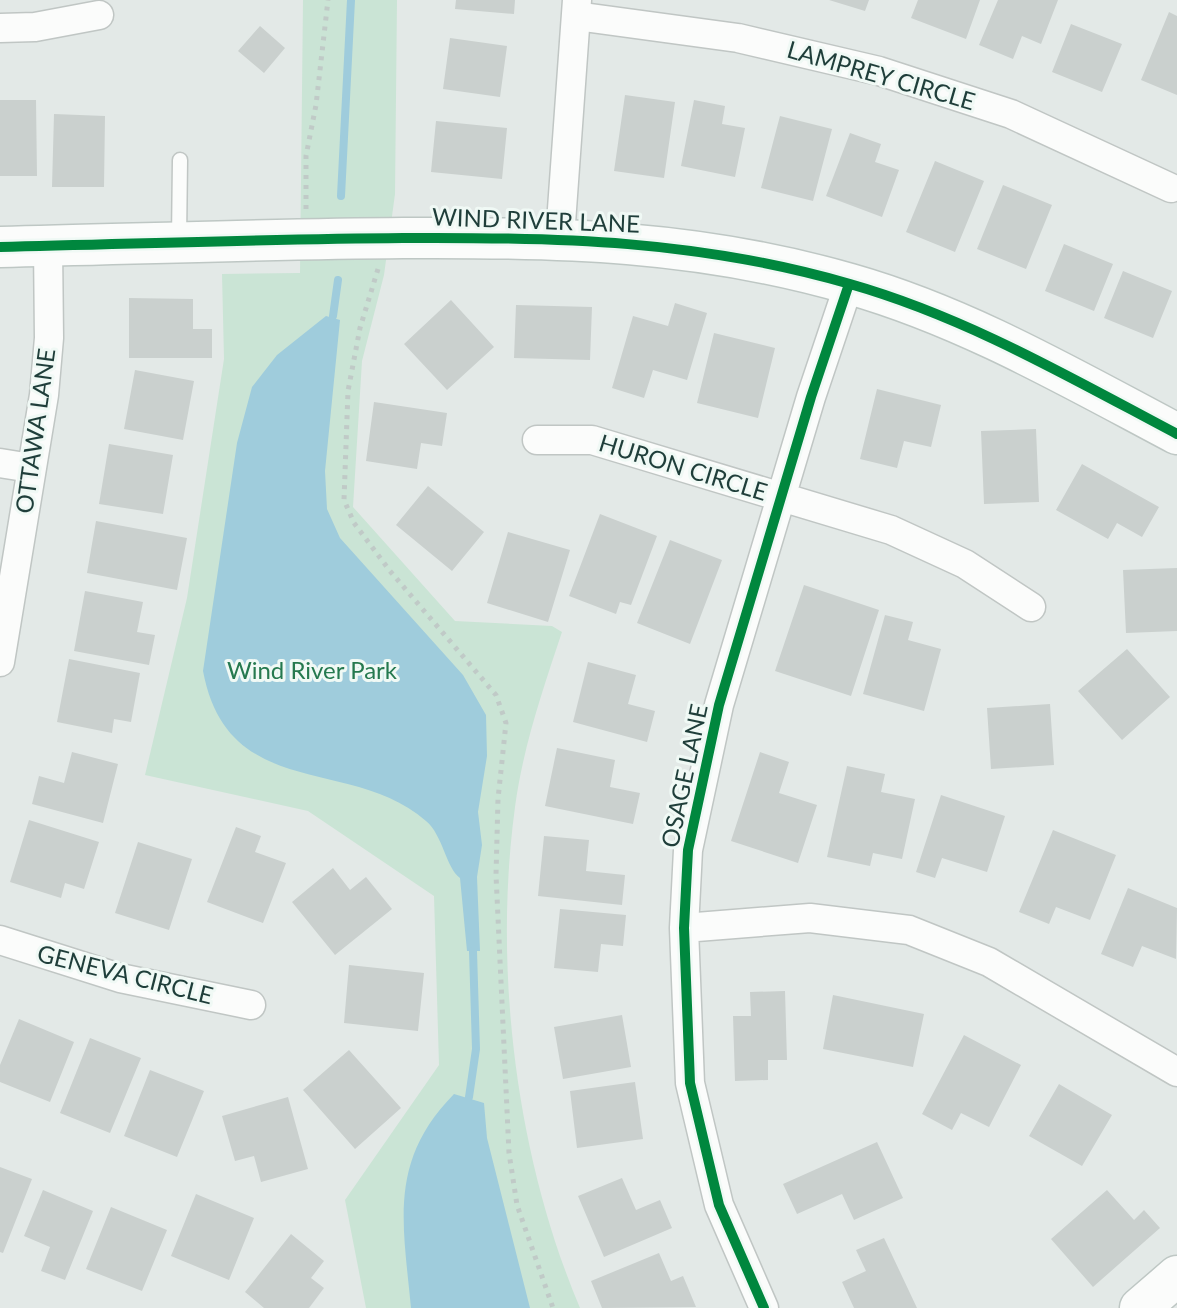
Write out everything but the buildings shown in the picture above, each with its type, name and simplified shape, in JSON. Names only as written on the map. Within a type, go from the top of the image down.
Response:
[{"type":"street","name":"LAMPREY CIRCLE","points":[[577,8],[738,38],[879,71],[1011,114],[1171,188]]},
{"type":"street","points":[[560,237],[577,8]]},
{"type":"street","points":[[0,28],[35,27],[99,15]]},
{"type":"street","name":"WIND RIVER LANE","points":[[0,247],[560,237],[656,245],[748,261],[849,284],[930,311],[1004,344],[1177,434]]},
{"type":"street","name":"OTTAWA LANE","points":[[0,662],[44,395],[49,338],[48,246]]},
{"type":"street","name":"OSAGE LANE","points":[[764,1308],[719,1205],[690,1083],[684,928],[688,850],[719,705],[811,397],[849,284]]},
{"type":"street","name":"HURON CIRCLE","points":[[537,440],[592,440],[891,530],[965,564],[1031,607]]},
{"type":"street","points":[[0,463],[31,468]]},
{"type":"street","points":[[684,928],[810,918],[909,930],[989,962],[1177,1072]]},
{"type":"street","name":"GENEVA CIRCLE","points":[[0,940],[120,978],[251,1005]]},
{"type":"street","points":[[1140,1308],[1177,1276]]},
{"type":"lane","points":[[179,242],[180,160]]},
{"type":"path","points":[[306,214],[306,156],[316,105],[328,0]]},
{"type":"path","points":[[379,268],[360,328],[348,391],[344,500],[354,523],[390,571],[496,695],[506,723],[498,799],[496,875],[509,1153],[517,1205],[553,1308]]},
{"type":"green space","name":"Wind River Park","points":[[303,0],[397,0],[395,194],[384,275],[362,361],[353,507],[455,621],[552,626],[562,632],[523,762],[509,869],[507,932],[515,1062],[526,1126],[558,1250],[580,1308],[366,1308],[345,1200],[439,1065],[434,896],[308,811],[145,775],[187,598],[224,359],[222,274],[300,273]]},
{"type":"water","points":[[326,316],[340,320],[325,471],[327,509],[340,538],[463,675],[486,715],[487,756],[478,812],[482,845],[477,877],[480,951],[467,951],[460,878],[451,867],[432,827],[396,801],[363,788],[296,771],[265,759],[238,741],[217,713],[203,671],[237,443],[252,387],[277,355]]},
{"type":"water","points":[[454,1094],[484,1103],[487,1138],[530,1308],[411,1308],[404,1221],[409,1169],[418,1144],[433,1119]]},
{"type":"waterway","points":[[341,196],[351,0]]},
{"type":"waterway","points":[[333,316],[338,280]]},
{"type":"waterway","points":[[469,1097],[476,1049],[473,951]]},
{"type":"cycle path","points":[[0,247],[461,238],[628,244],[738,258],[850,284],[935,313],[1017,350],[1177,434]]},
{"type":"cycle path","points":[[764,1308],[719,1205],[690,1083],[684,928],[688,850],[719,705],[811,397],[849,284]]}]
